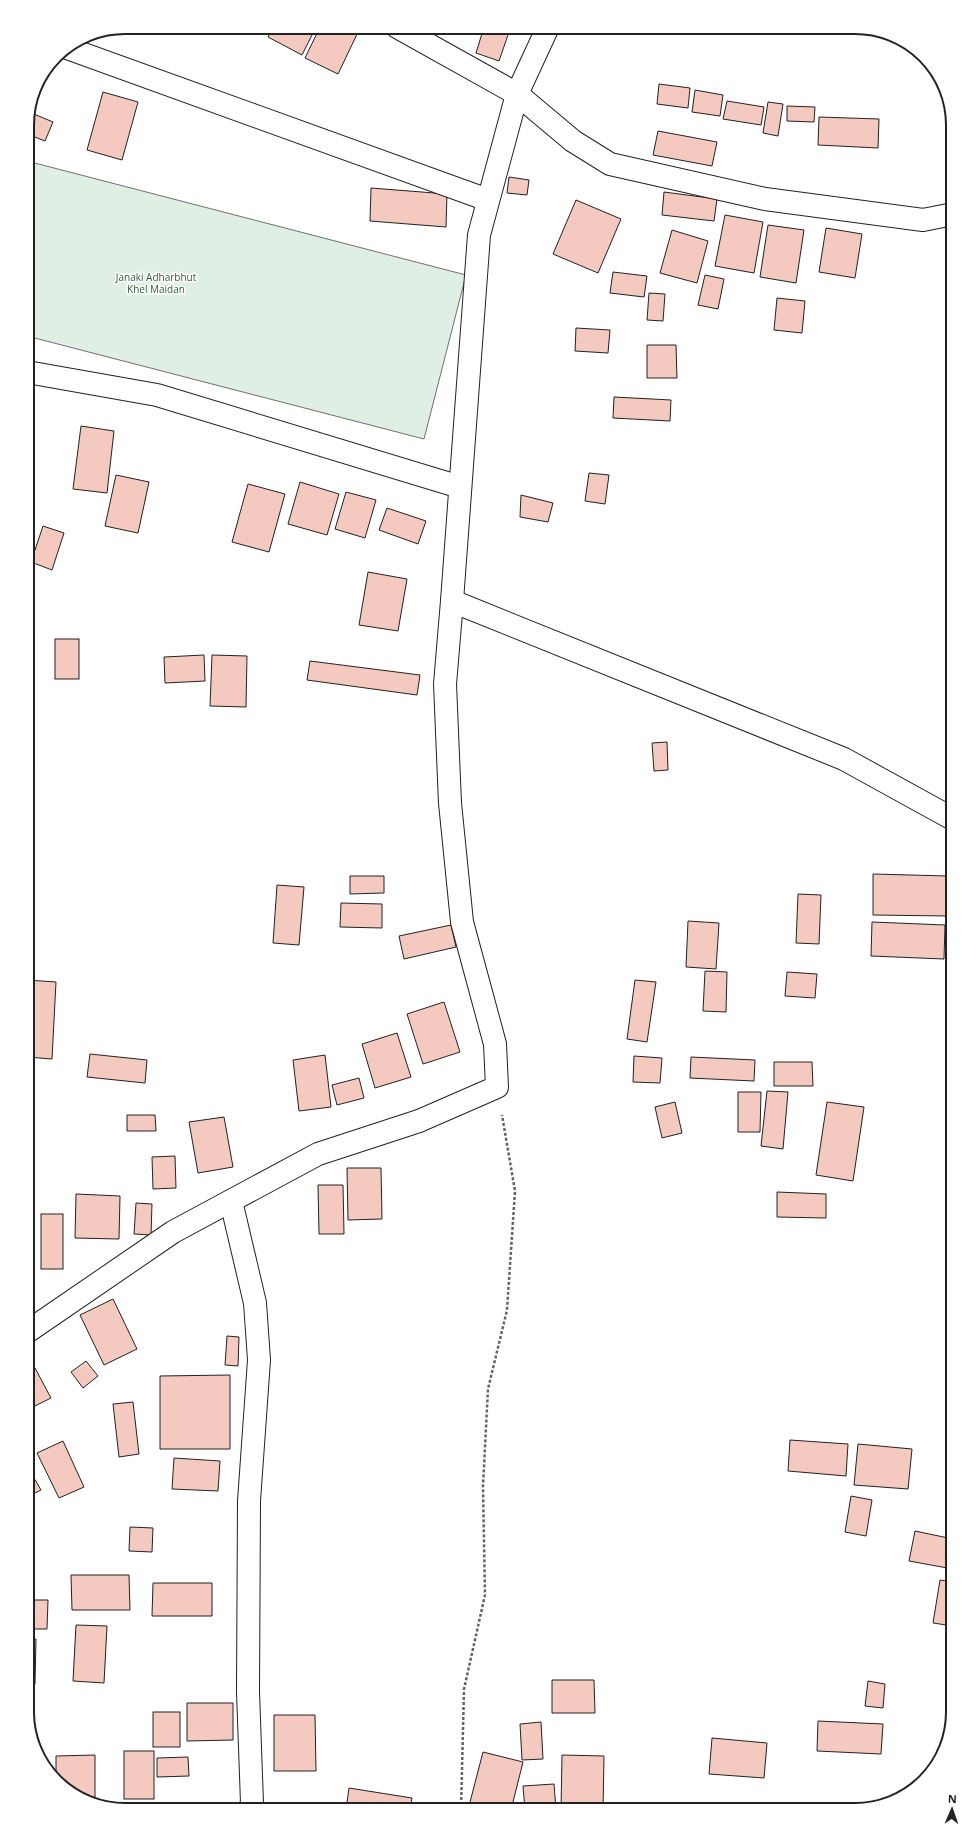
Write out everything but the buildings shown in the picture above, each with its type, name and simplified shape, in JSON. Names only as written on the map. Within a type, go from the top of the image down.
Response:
[{"type":"street","points":[[410,34],[517,94],[573,141],[610,164],[765,198],[923,220],[946,215]]},
{"type":"street","points":[[34,1327],[173,1232],[318,1154],[419,1121],[496,1087],[495,1044],[462,922],[450,803],[445,684],[479,234],[517,94],[545,34]]},
{"type":"street","points":[[74,50],[488,200]]},
{"type":"street","points":[[34,373],[157,395],[460,487]]},
{"type":"street","points":[[452,601],[844,759],[946,815]]},
{"type":"street","points":[[231,1201],[255,1303],[259,1360],[249,1501],[248,1692],[252,1803]]},
{"type":"path","points":[[461,1803],[464,1689],[484,1595],[484,1486],[488,1388],[507,1310],[515,1191],[496,1087]]},
{"type":"green space","name":"Janaki Adharbhut Khel Maidan","points":[[34,163],[466,275],[424,439],[34,338]]}]
